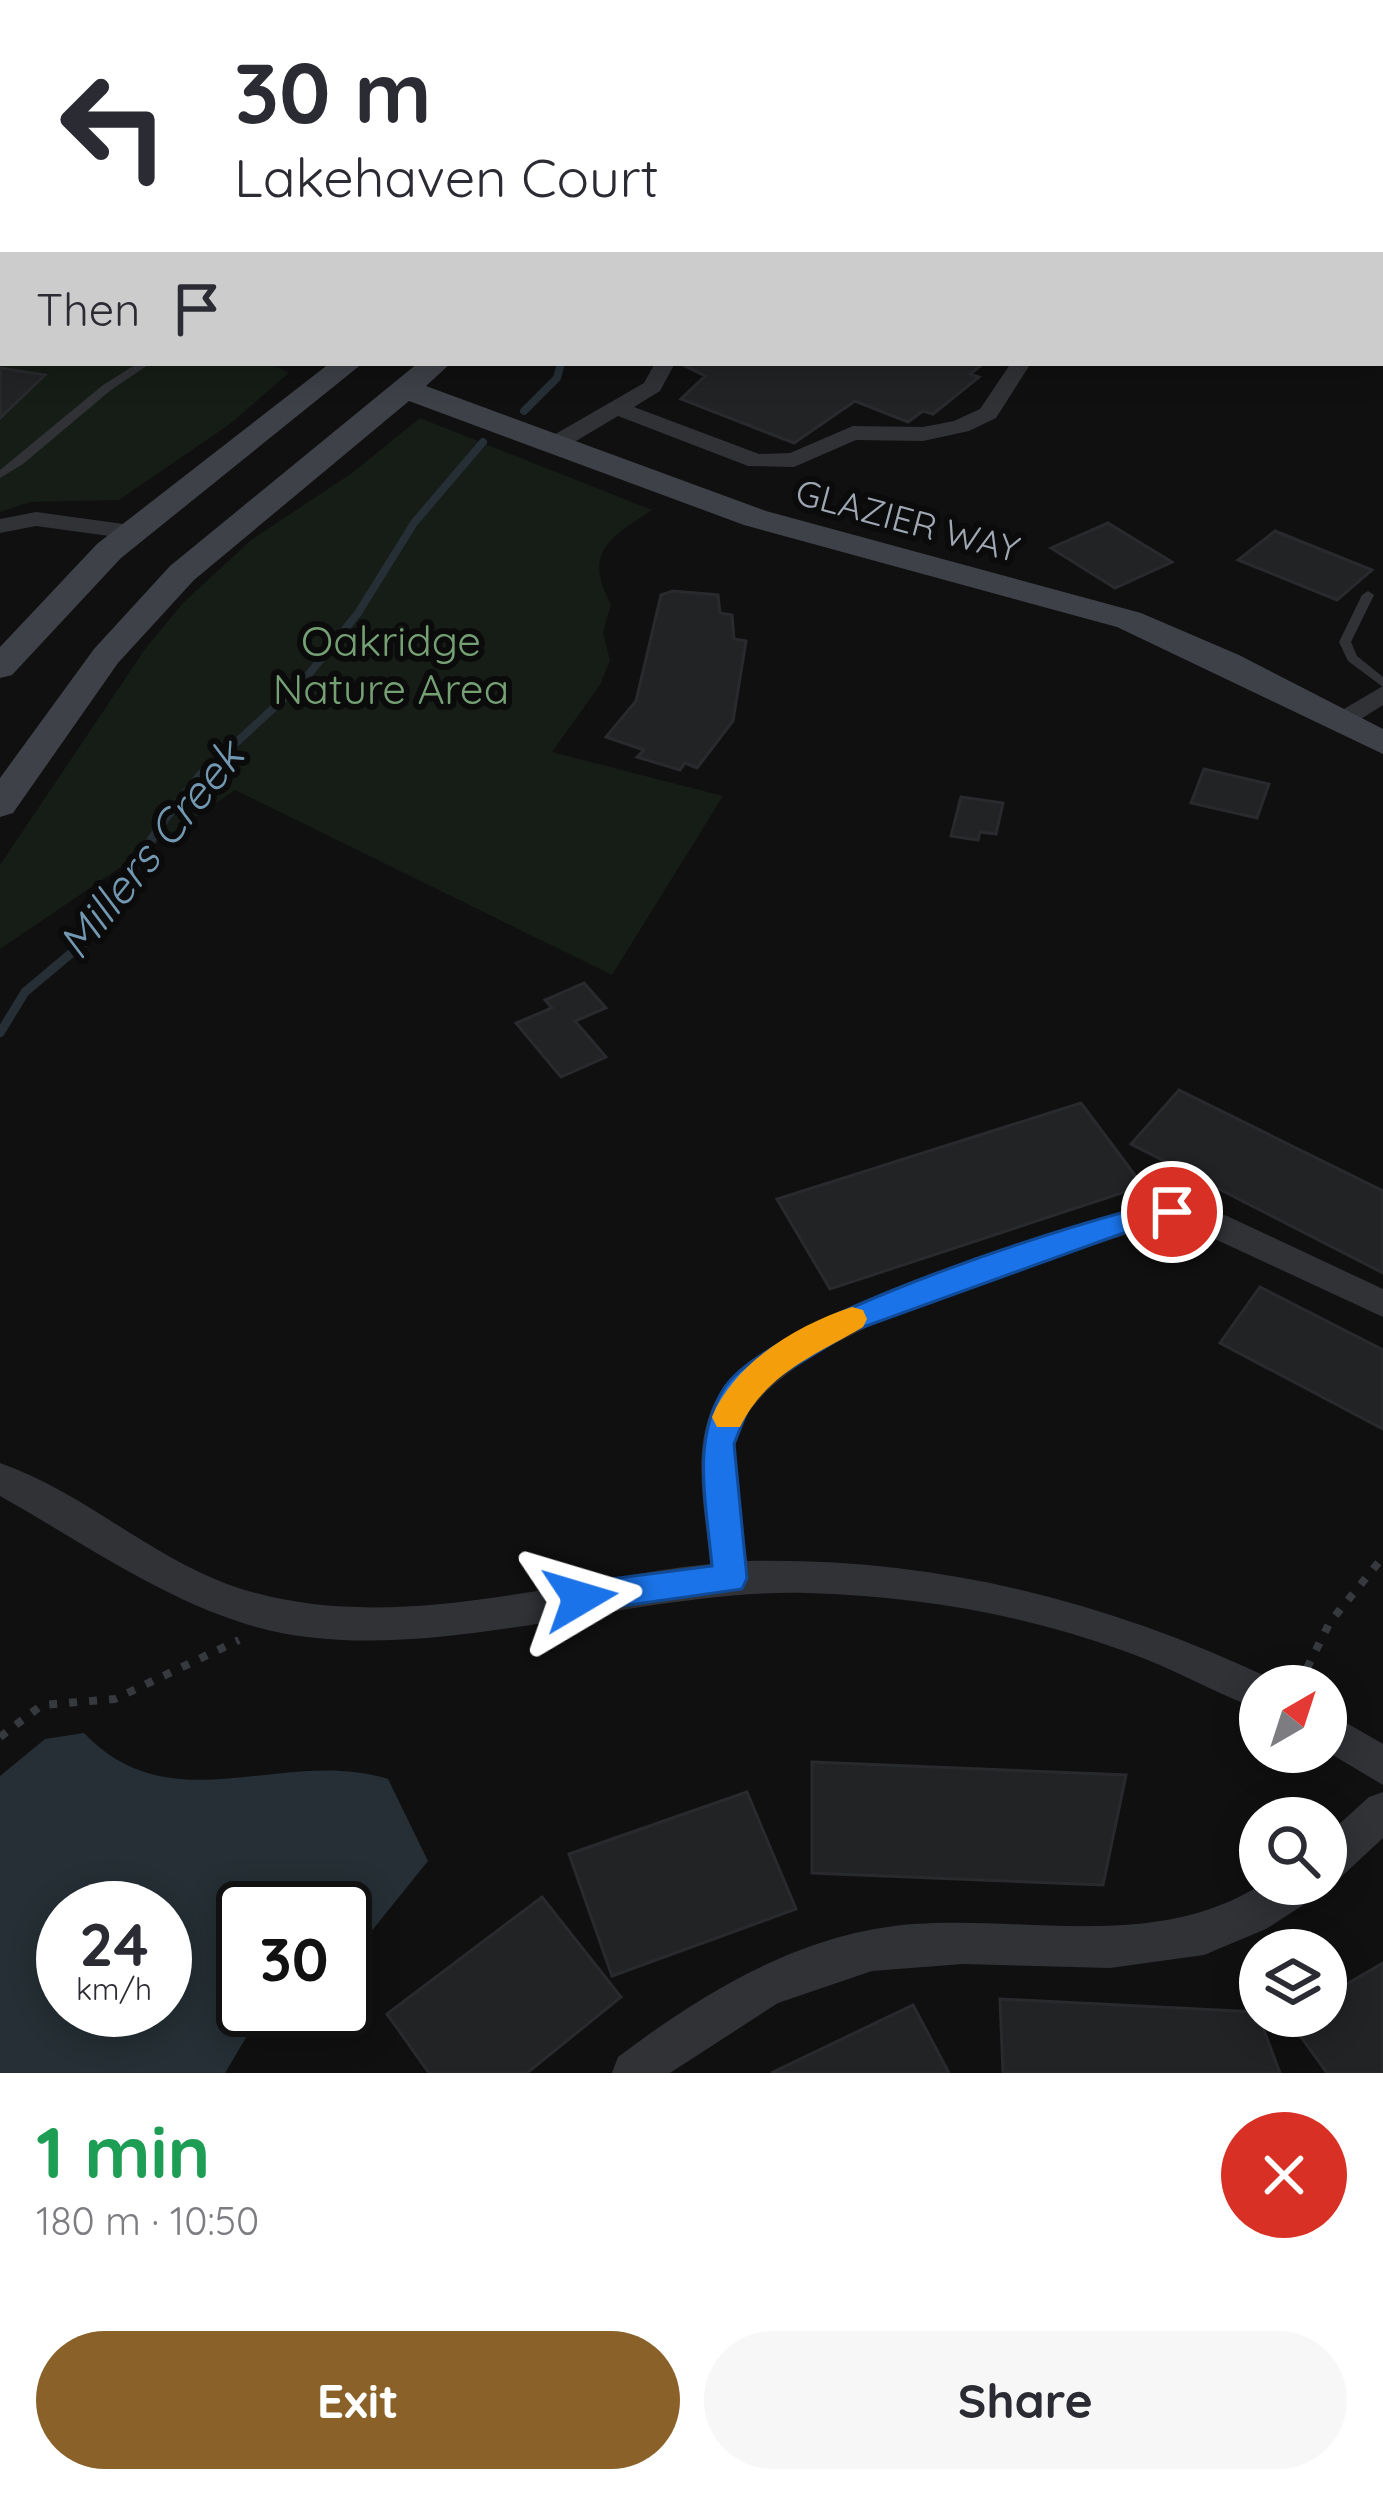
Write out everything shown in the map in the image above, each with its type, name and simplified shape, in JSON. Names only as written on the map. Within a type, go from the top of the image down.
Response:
[{"type":"main road","points":[[0,668],[120,542],[342,366]]},
{"type":"main road","points":[[0,805],[138,617],[245,519],[432,366]]},
{"type":"main road","name":"GLAZIER WAY","points":[[405,388],[847,548],[1130,620],[1180,639],[1383,743]]},
{"type":"main road","points":[[182,492],[178,515],[190,526],[214,529],[245,519]]},
{"type":"street","points":[[554,445],[653,387],[664,366]]},
{"type":"street","points":[[617,408],[756,461],[794,460],[853,433],[923,434],[961,426],[988,413],[1019,366]]},
{"type":"street","points":[[0,526],[36,519],[120,542]]},
{"type":"street","points":[[0,547],[50,538],[120,542]]},
{"type":"street","points":[[1341,721],[1383,694]]},
{"type":"street","points":[[730,1578],[718,1444],[738,1394],[764,1369],[842,1322],[1126,1221],[1172,1212],[1215,1225],[1383,1304]]},
{"type":"street","points":[[0,1478],[197,1593],[295,1619],[396,1621],[730,1578],[904,1582],[995,1595],[1101,1623],[1239,1684]]},
{"type":"street","points":[[1347,1743],[1383,1766]]},
{"type":"street","points":[[1347,1844],[1383,1811]]},
{"type":"street","points":[[634,2073],[698,2021],[809,1965],[910,1945],[1112,1952],[1206,1935],[1261,1905]]},
{"type":"lane","points":[[0,476],[72,421],[110,382],[140,366]]},
{"type":"lane","points":[[1368,596],[1345,642],[1352,658],[1383,683]]},
{"type":"path","points":[[1308,1665],[1330,1622],[1383,1557]]},
{"type":"path","points":[[0,1737],[42,1705],[116,1699],[239,1640]]},
{"type":"green space","points":[[0,366],[276,366],[289,373],[230,424],[119,500],[30,502],[0,512]]},
{"type":"green space","name":"Oakridge Nature Area","points":[[420,418],[652,510],[613,539],[600,559],[611,604],[603,633],[610,660],[600,685],[552,752],[723,796],[612,975],[235,790],[0,949],[0,865],[145,649],[183,603],[251,540],[352,473]]},
{"type":"shaded area","points":[[84,1733],[118,1760],[154,1775],[191,1780],[348,1771],[388,1779],[428,1861],[372,1930],[372,1881],[216,1881],[216,2037],[246,2037],[225,2073],[0,2073],[0,1776],[45,1739]]},
{"type":"building","points":[[685,366],[980,366],[970,374],[979,377],[933,414],[923,411],[908,422],[855,401],[794,443],[681,399],[705,376]]},
{"type":"building","points":[[0,368],[45,375],[0,418]]},
{"type":"building","points":[[1108,523],[1172,562],[1115,588],[1051,548]]},
{"type":"building","points":[[1275,531],[1372,570],[1337,600],[1238,560]]},
{"type":"building","points":[[673,591],[718,595],[720,613],[732,615],[734,639],[746,641],[733,721],[697,768],[685,763],[680,770],[637,757],[644,750],[606,737],[636,701],[661,595]]},
{"type":"building","points":[[1204,769],[1269,784],[1257,818],[1191,803]]},
{"type":"building","points":[[961,797],[1003,803],[996,834],[980,832],[978,840],[951,836]]},
{"type":"building","points":[[584,983],[606,1008],[575,1021],[606,1057],[561,1077],[516,1023],[552,1008],[545,1000]]},
{"type":"building","points":[[1179,1090],[1383,1191],[1383,1273],[1131,1144]]},
{"type":"building","points":[[1081,1103],[1143,1186],[830,1289],[777,1199]]},
{"type":"building","points":[[1260,1287],[1383,1350],[1383,1429],[1220,1343]]},
{"type":"building","points":[[812,1762],[1126,1775],[1103,1885],[812,1873]]},
{"type":"building","points":[[747,1792],[796,1909],[612,1976],[569,1854]]},
{"type":"building","points":[[542,1897],[621,1997],[527,2073],[429,2073],[387,2014]]},
{"type":"building","points":[[1383,1963],[1383,2073],[1327,2073],[1301,2037],[1347,2037],[1347,1984]]},
{"type":"building","points":[[1000,1999],[1239,2011],[1239,2037],[1266,2037],[1280,2073],[1003,2073]]},
{"type":"building","points":[[913,2005],[949,2073],[771,2073]]},
{"type":"waterway","name":"Millers Creek","points":[[524,411],[557,378],[560,366]]},
{"type":"waterway","name":"Millers Creek","points":[[199,777],[305,679],[358,613],[414,523],[483,442]]},
{"type":"waterway","name":"Millers Creek","points":[[0,1033],[25,992],[87,940],[164,820],[201,774]]},
{"type":"slow traffic","points":[[728,1417],[738,1394],[764,1369],[852,1319]]},
{"type":"route","points":[[580,1598],[730,1578],[718,1444],[738,1394],[764,1369],[842,1322],[1126,1221],[1172,1212]]}]
